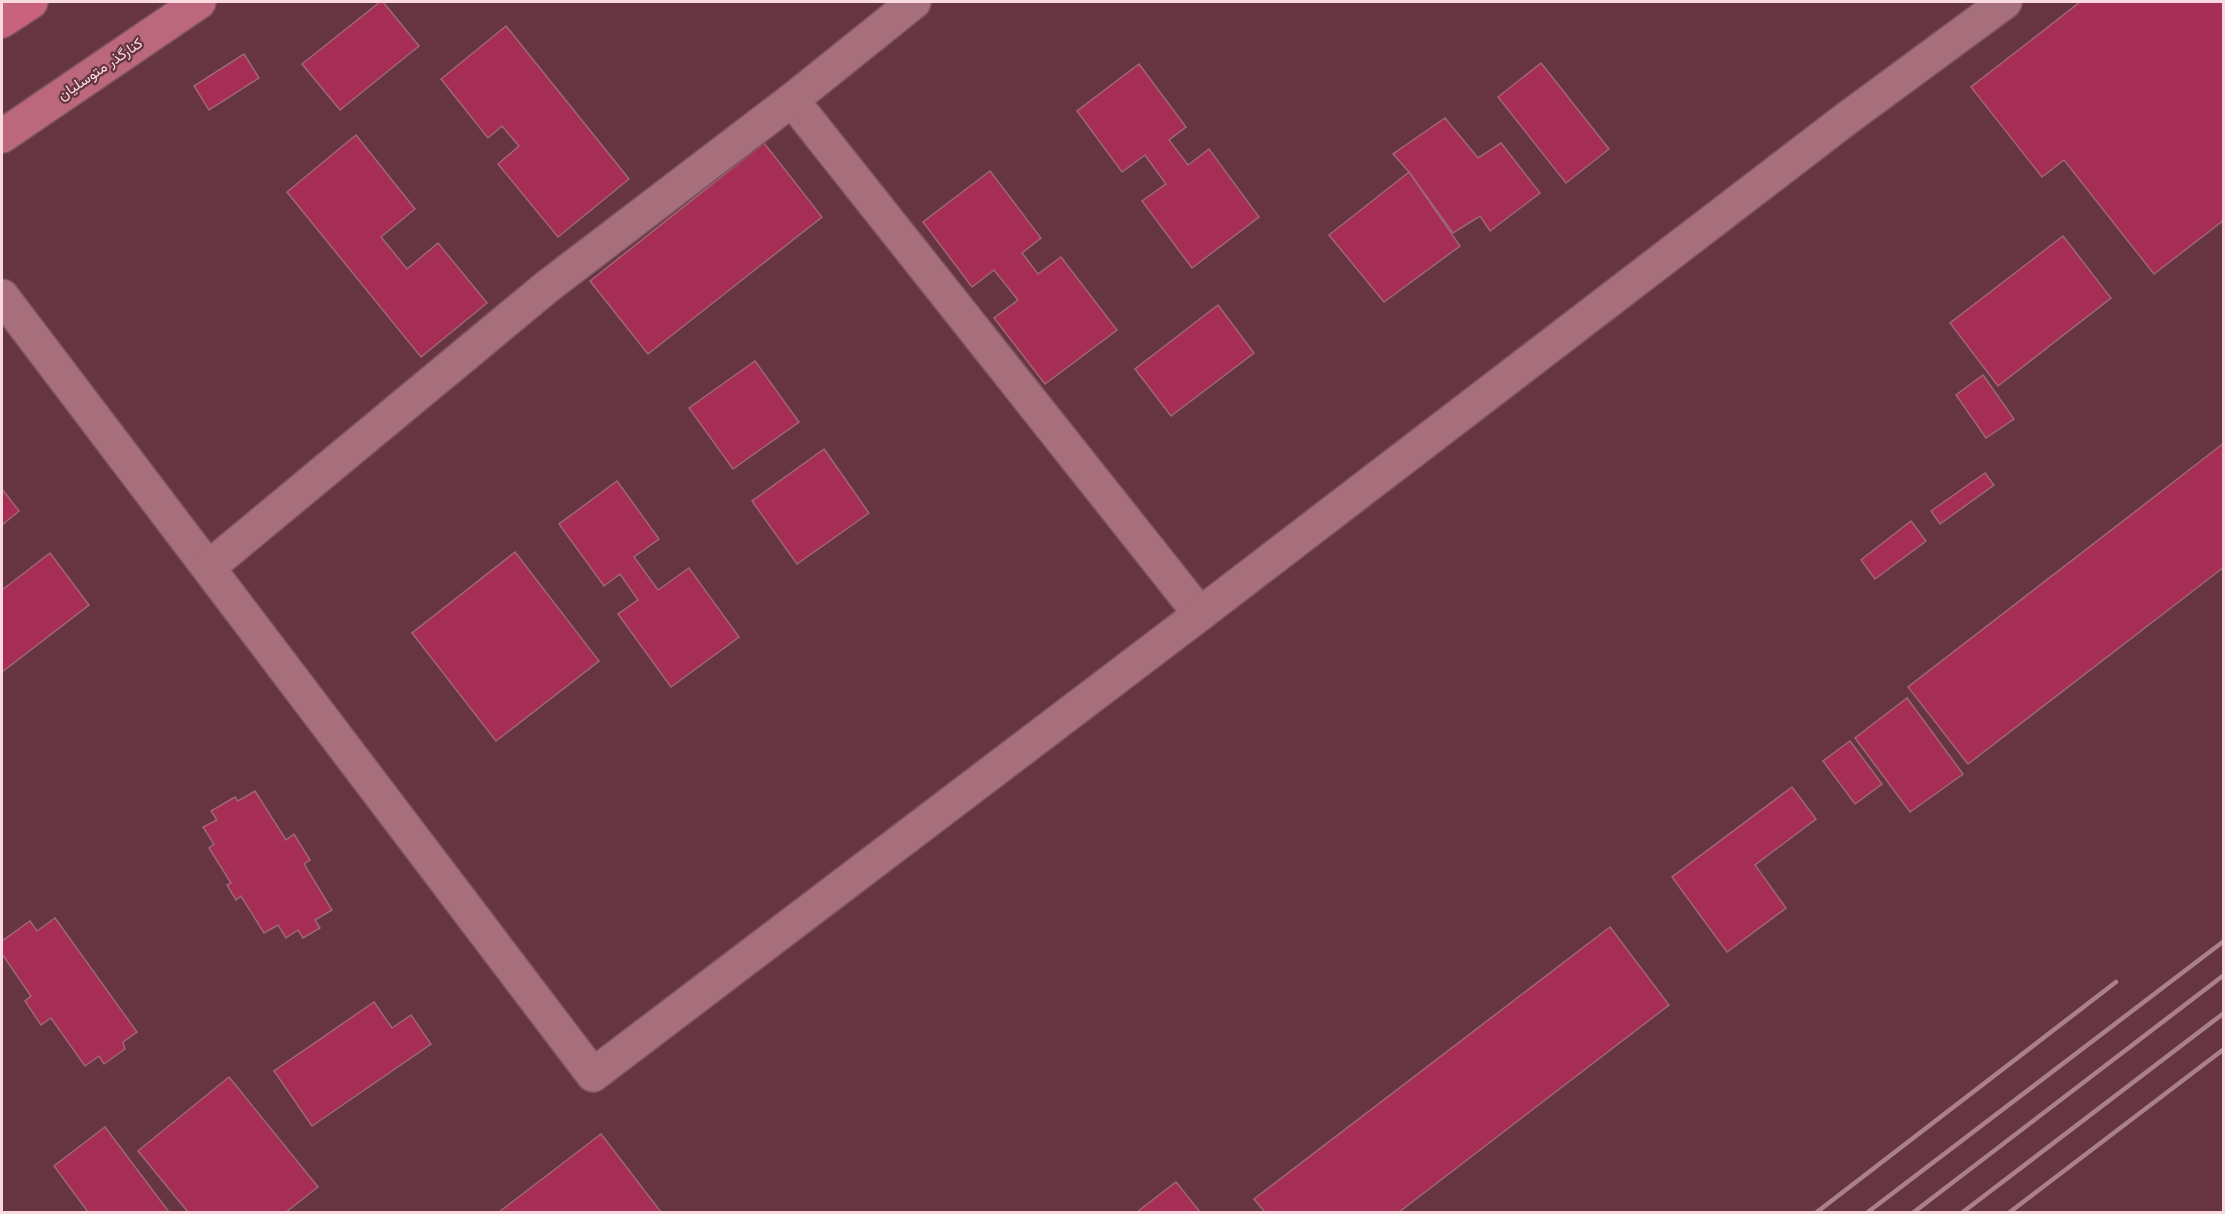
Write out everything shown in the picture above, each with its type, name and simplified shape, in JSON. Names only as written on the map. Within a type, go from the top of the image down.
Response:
[{"type":"highway","points":[[2,21],[31,2]]},
{"type":"main road","name":"کنارگذر متوسلیان","points":[[2,136],[199,2]]},
{"type":"street","points":[[209,567],[548,285],[792,100],[914,2]]},
{"type":"street","points":[[2,296],[593,1075],[1837,126],[2004,2]]},
{"type":"street","points":[[792,100],[1200,614]]},
{"type":"building","points":[[380,2],[383,2],[419,46],[340,110],[302,64]]},
{"type":"building","points":[[2080,2],[2224,2],[2224,220],[2154,274],[2064,160],[2042,177],[1971,87]]},
{"type":"building","points":[[506,26],[629,179],[558,237],[498,164],[519,146],[502,126],[488,138],[441,79]]},
{"type":"building","points":[[244,54],[259,78],[209,110],[194,86]]},
{"type":"building","points":[[1541,63],[1609,149],[1566,183],[1498,97]]},
{"type":"building","points":[[1139,64],[1186,127],[1169,140],[1188,165],[1209,149],[1259,217],[1192,268],[1142,201],[1166,184],[1145,155],[1122,172],[1077,111]]},
{"type":"building","points":[[1445,118],[1478,158],[1501,143],[1540,193],[1490,231],[1480,216],[1453,233],[1409,172],[1393,154]]},
{"type":"building","points":[[356,135],[415,209],[381,237],[407,269],[438,243],[487,303],[421,357],[287,192]]},
{"type":"building","points":[[764,143],[822,217],[648,354],[590,281]]},
{"type":"building","points":[[990,171],[1041,238],[1022,253],[1038,274],[1061,257],[1117,330],[1045,384],[994,318],[1018,300],[994,270],[972,287],[923,222]]},
{"type":"building","points":[[1409,172],[1460,246],[1384,302],[1329,235]]},
{"type":"building","points":[[2063,236],[2111,298],[1998,386],[1950,323]]},
{"type":"building","points":[[1218,305],[1254,353],[1171,416],[1135,369]]},
{"type":"building","points":[[755,361],[799,422],[733,469],[689,408]]},
{"type":"building","points":[[1983,375],[2014,419],[1986,438],[1956,395]]},
{"type":"building","points":[[2224,443],[2224,567],[1968,764],[1908,687]]},
{"type":"building","points":[[824,449],[869,513],[797,564],[752,501]]},
{"type":"building","points":[[1985,473],[1994,485],[1940,524],[1931,511]]},
{"type":"building","points":[[617,481],[659,539],[634,557],[658,590],[689,568],[739,637],[671,687],[618,614],[638,600],[620,574],[604,586],[559,524]]},
{"type":"building","points":[[2,489],[19,511],[2,525]]},
{"type":"building","points":[[1911,521],[1926,541],[1875,579],[1861,560]]},
{"type":"building","points":[[515,552],[599,661],[496,741],[412,633]]},
{"type":"building","points":[[50,553],[89,605],[2,672],[2,590]]},
{"type":"building","points":[[1907,698],[1963,774],[1910,812],[1855,738]]},
{"type":"building","points":[[1850,741],[1882,784],[1855,804],[1823,761]]},
{"type":"building","points":[[1792,787],[1816,819],[1755,865],[1786,908],[1727,952],[1672,877]]},
{"type":"building","points":[[255,791],[286,840],[294,834],[310,860],[304,864],[332,910],[315,920],[320,928],[303,938],[298,930],[286,938],[278,925],[264,933],[241,896],[236,900],[227,885],[231,883],[209,848],[214,844],[203,827],[217,820],[211,811],[235,797],[238,801]]},
{"type":"building","points":[[55,918],[137,1032],[123,1042],[125,1049],[104,1064],[99,1056],[85,1066],[51,1018],[41,1025],[25,1001],[31,996],[2,954],[2,941],[30,921],[37,931]]},
{"type":"building","points":[[1610,927],[1669,1005],[1399,1212],[1265,1212],[1254,1199]]},
{"type":"building","points":[[374,1002],[392,1028],[411,1015],[431,1044],[312,1126],[274,1071]]},
{"type":"building","points":[[229,1077],[318,1187],[286,1212],[188,1212],[138,1151]]},
{"type":"building","points":[[105,1127],[169,1212],[88,1212],[54,1166]]},
{"type":"building","points":[[601,1134],[661,1212],[499,1212]]},
{"type":"building","points":[[1176,1182],[1200,1212],[1137,1212]]},
{"type":"railway","points":[[1868,1212],[2224,941]]},
{"type":"railway","points":[[1914,1212],[2224,975]]},
{"type":"railway","points":[[1817,1212],[2116,982]]},
{"type":"railway","points":[[1963,1212],[2224,1013]]},
{"type":"railway","points":[[2010,1212],[2224,1049]]}]
